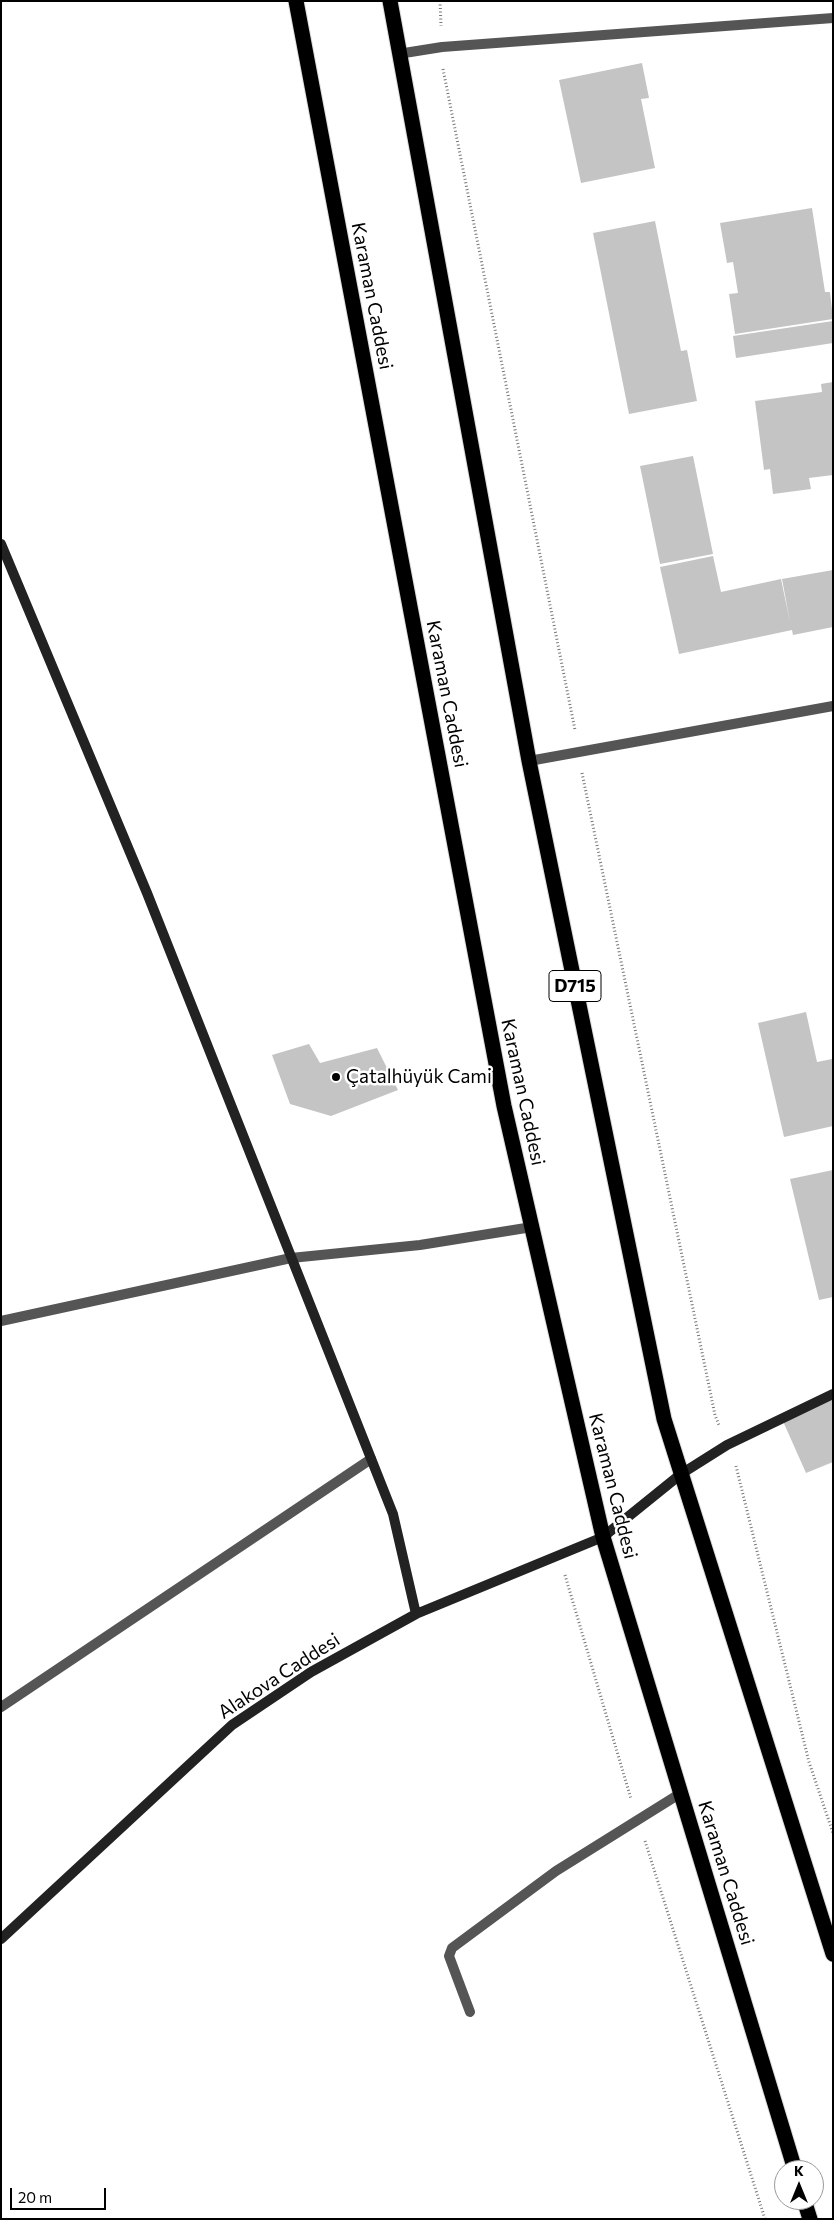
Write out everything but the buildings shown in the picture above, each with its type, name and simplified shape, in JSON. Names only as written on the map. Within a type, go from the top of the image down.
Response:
[{"type":"highway","name":"Karaman Caddesi","points":[[296,1],[504,1106],[603,1537],[792,2160]]},
{"type":"highway","name":"D715","points":[[390,1],[398,54],[529,761],[664,1419],[830,1934],[833,1954]]},
{"type":"street","points":[[398,54],[442,47],[833,18]]},
{"type":"street","points":[[1,544],[147,893],[233,1106],[393,1514],[416,1614]]},
{"type":"street","points":[[529,761],[833,706]]},
{"type":"street","points":[[1,1321],[291,1258],[420,1245],[532,1227]]},
{"type":"street","name":"Alakova Caddesi","points":[[1,1939],[232,1725],[311,1672],[416,1614],[603,1537],[681,1474],[752,1431],[833,1394]]},
{"type":"street","points":[[1,1706],[371,1459]]},
{"type":"street","points":[[470,2012],[449,1956],[452,1948],[556,1871],[681,1794]]},
{"type":"path","points":[[444,69],[574,722]]},
{"type":"path","points":[[582,775],[715,1415]]},
{"type":"path","points":[[737,1470],[809,1762],[833,1833]]},
{"type":"path","points":[[559,1554],[633,1805]]},
{"type":"path","points":[[646,1841],[765,2219]]},
{"type":"place","name":"Çatalhüyük Cami","points":[[336,1077]]}]
